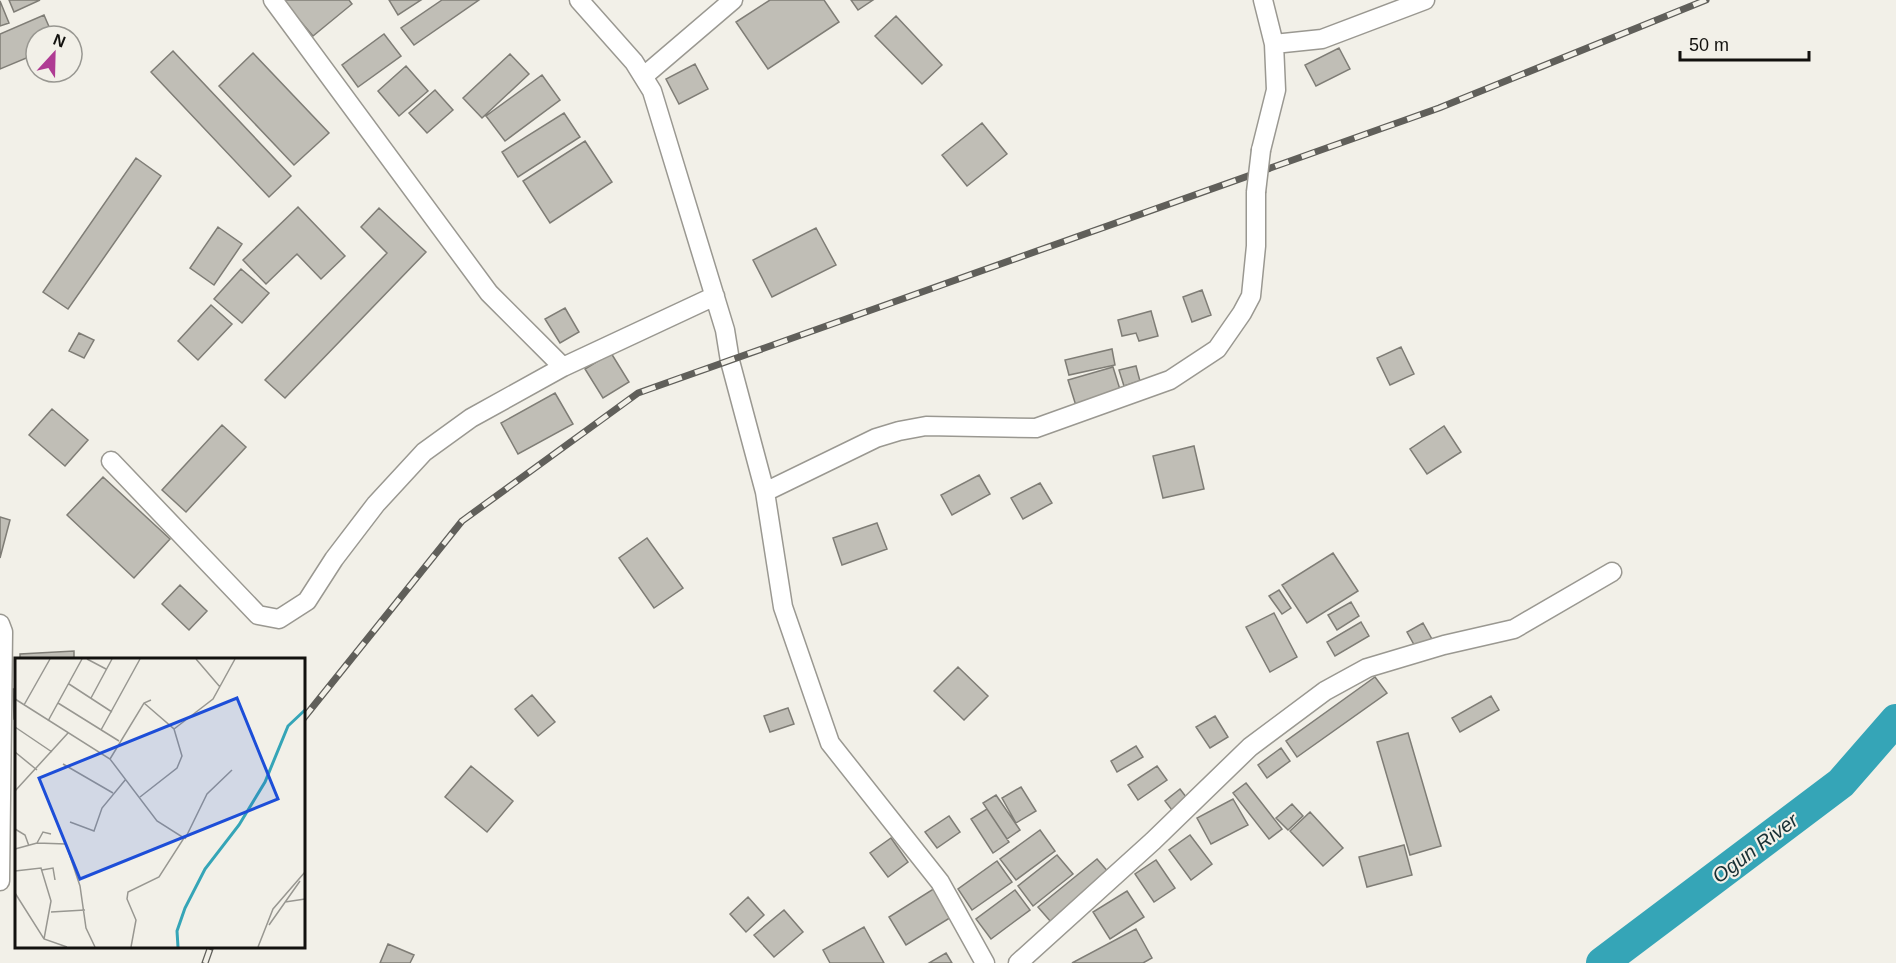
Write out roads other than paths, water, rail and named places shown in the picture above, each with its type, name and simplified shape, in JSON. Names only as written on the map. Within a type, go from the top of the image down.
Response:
[{"type":"street","points":[[273,0],[482,285],[563,367]]},
{"type":"street","points":[[579,0],[644,76],[662,117],[715,296],[765,492],[783,608],[830,743],[940,882],[986,963]]},
{"type":"street","points":[[644,76],[732,0]]},
{"type":"street","points":[[765,492],[876,438],[899,430],[926,426],[1036,428],[1170,380],[1217,349],[1251,296],[1256,246],[1256,192],[1261,150],[1276,90],[1274,44],[1263,0]]},
{"type":"street","points":[[1274,44],[1322,39],[1425,0]]},
{"type":"street","points":[[111,461],[258,615],[279,620],[307,601],[376,504],[424,452],[471,418],[563,367],[715,296]]},
{"type":"street","points":[[1018,963],[1153,841],[1250,747],[1325,691],[1367,668],[1444,645],[1514,629],[1612,572]]},
{"type":"street","points":[[0,624],[3,632],[0,881]]},
{"type":"waterway","name":"Ogun River","points":[[1602,963],[1841,783],[1896,720]]},
{"type":"railway","points":[[304,718],[462,521],[638,393],[1439,108],[1706,0]]},
{"type":"railway","points":[[205,963],[210,948]]}]
